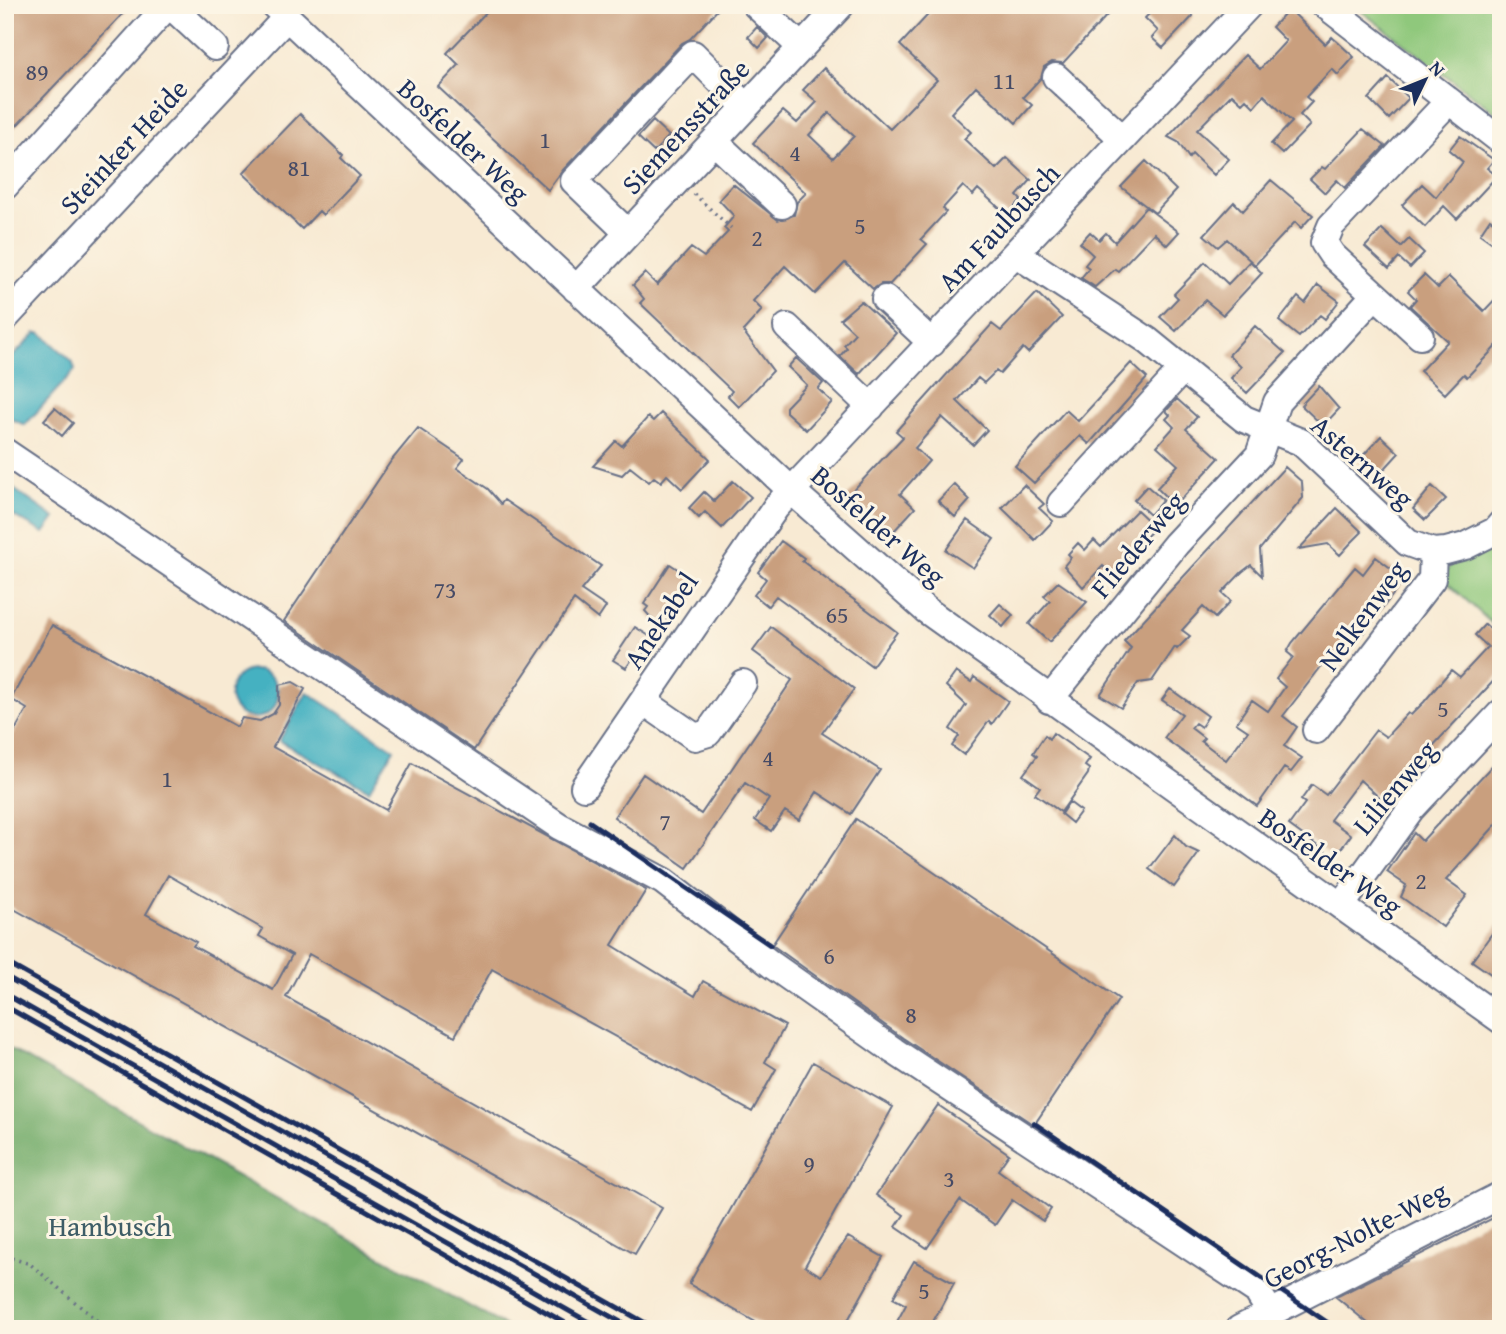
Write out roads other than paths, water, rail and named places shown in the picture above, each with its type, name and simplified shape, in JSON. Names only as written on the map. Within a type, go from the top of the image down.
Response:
[{"type":"street","points":[[5,186],[169,5],[215,47]]},
{"type":"street","points":[[756,5],[801,47]]},
{"type":"street","name":"Siemensstraße","points":[[576,289],[841,5]]},
{"type":"street","name":"Am Faulbusch","points":[[792,491],[1249,5]]},
{"type":"street","points":[[1325,5],[1501,141]]},
{"type":"street","name":"Bosfelder Weg","points":[[281,11],[792,491],[926,610],[1501,1020]]},
{"type":"street","name":"Steinker Heide","points":[[5,318],[281,11]]},
{"type":"street","points":[[628,233],[574,181],[693,54],[746,107]]},
{"type":"street","points":[[1056,77],[1123,139]]},
{"type":"street","points":[[1420,336],[1332,255],[1324,243],[1331,226],[1448,101]]},
{"type":"street","points":[[715,142],[782,205]]},
{"type":"street","name":"Asternweg","points":[[1016,254],[1080,293],[1183,369],[1244,419],[1301,442],[1408,543],[1433,552]]},
{"type":"street","name":"Fliederweg","points":[[1049,700],[1176,544],[1259,455],[1277,402],[1375,295]]},
{"type":"street","points":[[886,299],[932,343]]},
{"type":"street","points":[[787,327],[871,407]]},
{"type":"street","points":[[1061,503],[1183,369]]},
{"type":"street","points":[[5,452],[559,826],[663,881],[772,965],[894,1051],[1257,1291],[1258,1322]]},
{"type":"street","name":"Anekabel","points":[[584,787],[776,507],[792,491]]},
{"type":"street","name":"Nelkenweg","points":[[1316,730],[1432,579],[1433,552],[1465,546],[1499,530]]},
{"type":"street","points":[[643,701],[695,737],[708,733],[743,683]]},
{"type":"street","name":"Lilienweg","points":[[1341,906],[1411,809],[1501,713]]},
{"type":"street","name":"Georg-Nolte-Weg","points":[[1258,1322],[1501,1195]]},
{"type":"water","points":[[36,333],[41,333],[72,361],[75,370],[25,425],[5,416],[5,364]]},
{"type":"water","points":[[5,483],[55,518],[44,533],[5,511]]},
{"type":"water","points":[[254,670],[271,677],[278,694],[271,711],[254,718],[237,711],[230,694],[237,677]]},
{"type":"water","points":[[307,692],[394,749],[369,790],[279,741]]},
{"type":"railway","points":[[590,822],[770,945]]},
{"type":"railway","points":[[5,962],[656,1329]]},
{"type":"railway","points":[[5,976],[633,1329]]},
{"type":"railway","points":[[5,994],[601,1329]]},
{"type":"railway","points":[[5,1006],[576,1329]]},
{"type":"railway","points":[[1034,1123],[1337,1329]]},
{"type":"park label","name":"Hambusch","points":[[110,1225]]}]
